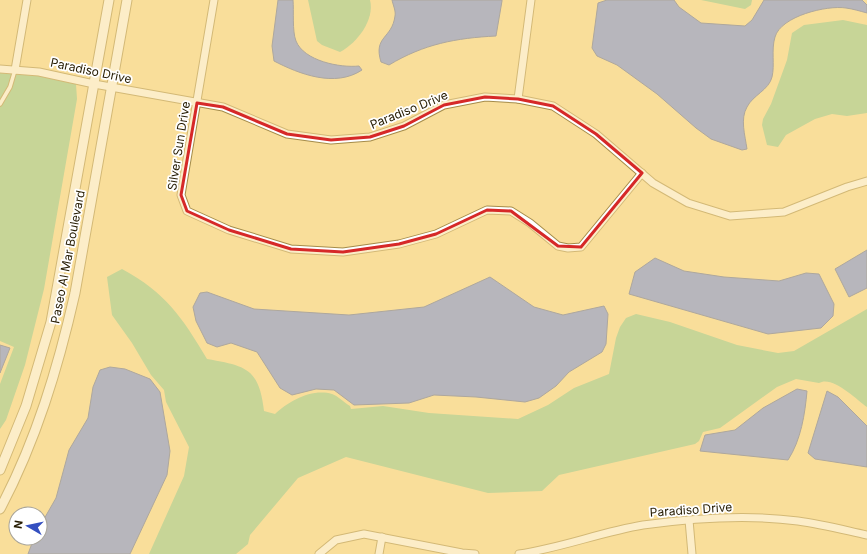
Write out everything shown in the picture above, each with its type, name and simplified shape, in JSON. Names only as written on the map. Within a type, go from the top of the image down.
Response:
[{"type":"main road","name":"Paseo Al Mar Boulevard","points":[[0,470],[26,406],[51,322],[109,0]]},
{"type":"main road","name":"Paseo Al Mar Boulevard","points":[[0,509],[37,427],[54,376],[67,329],[127,0]]},
{"type":"street","points":[[15,70],[27,0]]},
{"type":"street","name":"Silver Sun Drive","points":[[214,0],[181,196],[187,212],[229,230],[291,249],[343,252],[399,244],[436,234],[487,210],[511,211],[530,223],[558,246],[568,248],[581,247],[642,174]]},
{"type":"street","points":[[518,99],[531,0]]},
{"type":"street","name":"Paradiso Drive","points":[[0,69],[40,72],[94,84],[223,107],[288,134],[331,140],[370,137],[404,126],[444,104],[485,97],[518,99],[553,106],[596,134],[654,183],[688,203],[730,216],[784,212],[847,187],[867,181]]},
{"type":"street","name":"Paradiso Drive","points":[[519,554],[536,552],[608,532],[689,520],[733,518],[798,521],[867,535]]},
{"type":"street","points":[[689,520],[692,554]]},
{"type":"street","points":[[319,554],[336,540],[364,534],[462,553],[475,554]]},
{"type":"street","points":[[379,554],[382,537]]},
{"type":"lane","points":[[0,104],[10,87],[15,70]]},
{"type":"highlighted area","points":[[485,97],[518,99],[553,106],[596,134],[642,173],[581,247],[558,246],[511,211],[487,210],[436,234],[399,244],[343,252],[291,249],[229,230],[187,211],[181,195],[197,103],[223,107],[287,134],[331,140],[370,137],[404,126],[444,105]]},
{"type":"green space","points":[[308,0],[370,0],[370,15],[358,37],[353,43],[340,52],[322,45],[317,41]]},
{"type":"green space","points":[[701,0],[752,0],[751,5],[745,9]]},
{"type":"green space","points":[[843,20],[867,25],[867,113],[847,116],[832,114],[815,119],[786,135],[778,147],[767,145],[762,125],[763,119],[771,104],[787,60],[792,33],[804,25]]},
{"type":"green space","points":[[0,73],[39,76],[76,84],[77,99],[44,289],[25,365],[6,420],[0,429],[0,384],[14,347],[0,341]]},
{"type":"green space","points":[[122,269],[150,287],[172,307],[181,318],[207,359],[241,367],[254,377],[262,397],[264,411],[275,414],[294,400],[301,397],[309,394],[324,393],[337,396],[350,406],[351,409],[383,406],[429,413],[518,419],[548,405],[574,388],[609,374],[616,338],[620,327],[626,318],[636,314],[670,322],[737,345],[778,353],[794,351],[867,309],[867,407],[844,389],[830,382],[824,381],[819,383],[796,379],[777,387],[720,428],[703,432],[699,441],[695,444],[559,475],[542,491],[488,493],[346,457],[298,478],[250,535],[248,544],[236,554],[149,554],[184,476],[189,447],[166,402],[164,390],[151,375],[132,343],[112,315],[107,277]]},
{"type":"water","points":[[278,0],[293,0],[296,41],[300,48],[307,54],[323,62],[342,66],[359,66],[362,70],[340,78],[317,77],[294,70],[274,61],[272,46]]},
{"type":"water","points":[[392,0],[502,0],[496,36],[467,38],[441,43],[415,52],[389,65],[381,62],[379,47],[393,24],[395,10]]},
{"type":"water","points":[[607,0],[674,0],[679,7],[701,23],[745,26],[752,20],[764,0],[862,0],[867,5],[867,13],[849,8],[828,8],[817,10],[795,18],[786,23],[779,30],[774,42],[773,72],[770,82],[753,99],[745,112],[744,127],[747,149],[742,150],[711,139],[657,94],[617,65],[597,56],[592,48],[598,3]]},
{"type":"water","points":[[867,250],[867,288],[849,297],[835,269]]},
{"type":"water","points":[[655,258],[684,271],[724,277],[779,281],[806,273],[819,274],[834,304],[833,316],[821,328],[768,334],[629,294],[635,272]]},
{"type":"water","points":[[490,277],[534,307],[563,315],[604,306],[608,314],[606,344],[602,352],[569,372],[556,386],[539,398],[525,402],[476,397],[434,395],[409,403],[354,405],[334,390],[316,389],[292,395],[280,388],[257,352],[231,343],[217,347],[207,343],[196,321],[193,307],[200,293],[207,292],[254,309],[349,315],[424,307]]},
{"type":"water","points":[[0,345],[10,348],[0,373]]},
{"type":"water","points":[[110,367],[125,369],[150,379],[160,392],[170,451],[167,475],[130,554],[28,554],[31,546],[48,546],[48,512],[56,498],[69,450],[88,418],[93,387],[100,370]]},
{"type":"water","points":[[797,389],[807,391],[805,409],[802,427],[788,460],[700,451],[705,435],[735,430],[763,408]]},
{"type":"water","points":[[827,391],[838,397],[867,426],[867,467],[815,459],[808,453]]}]
